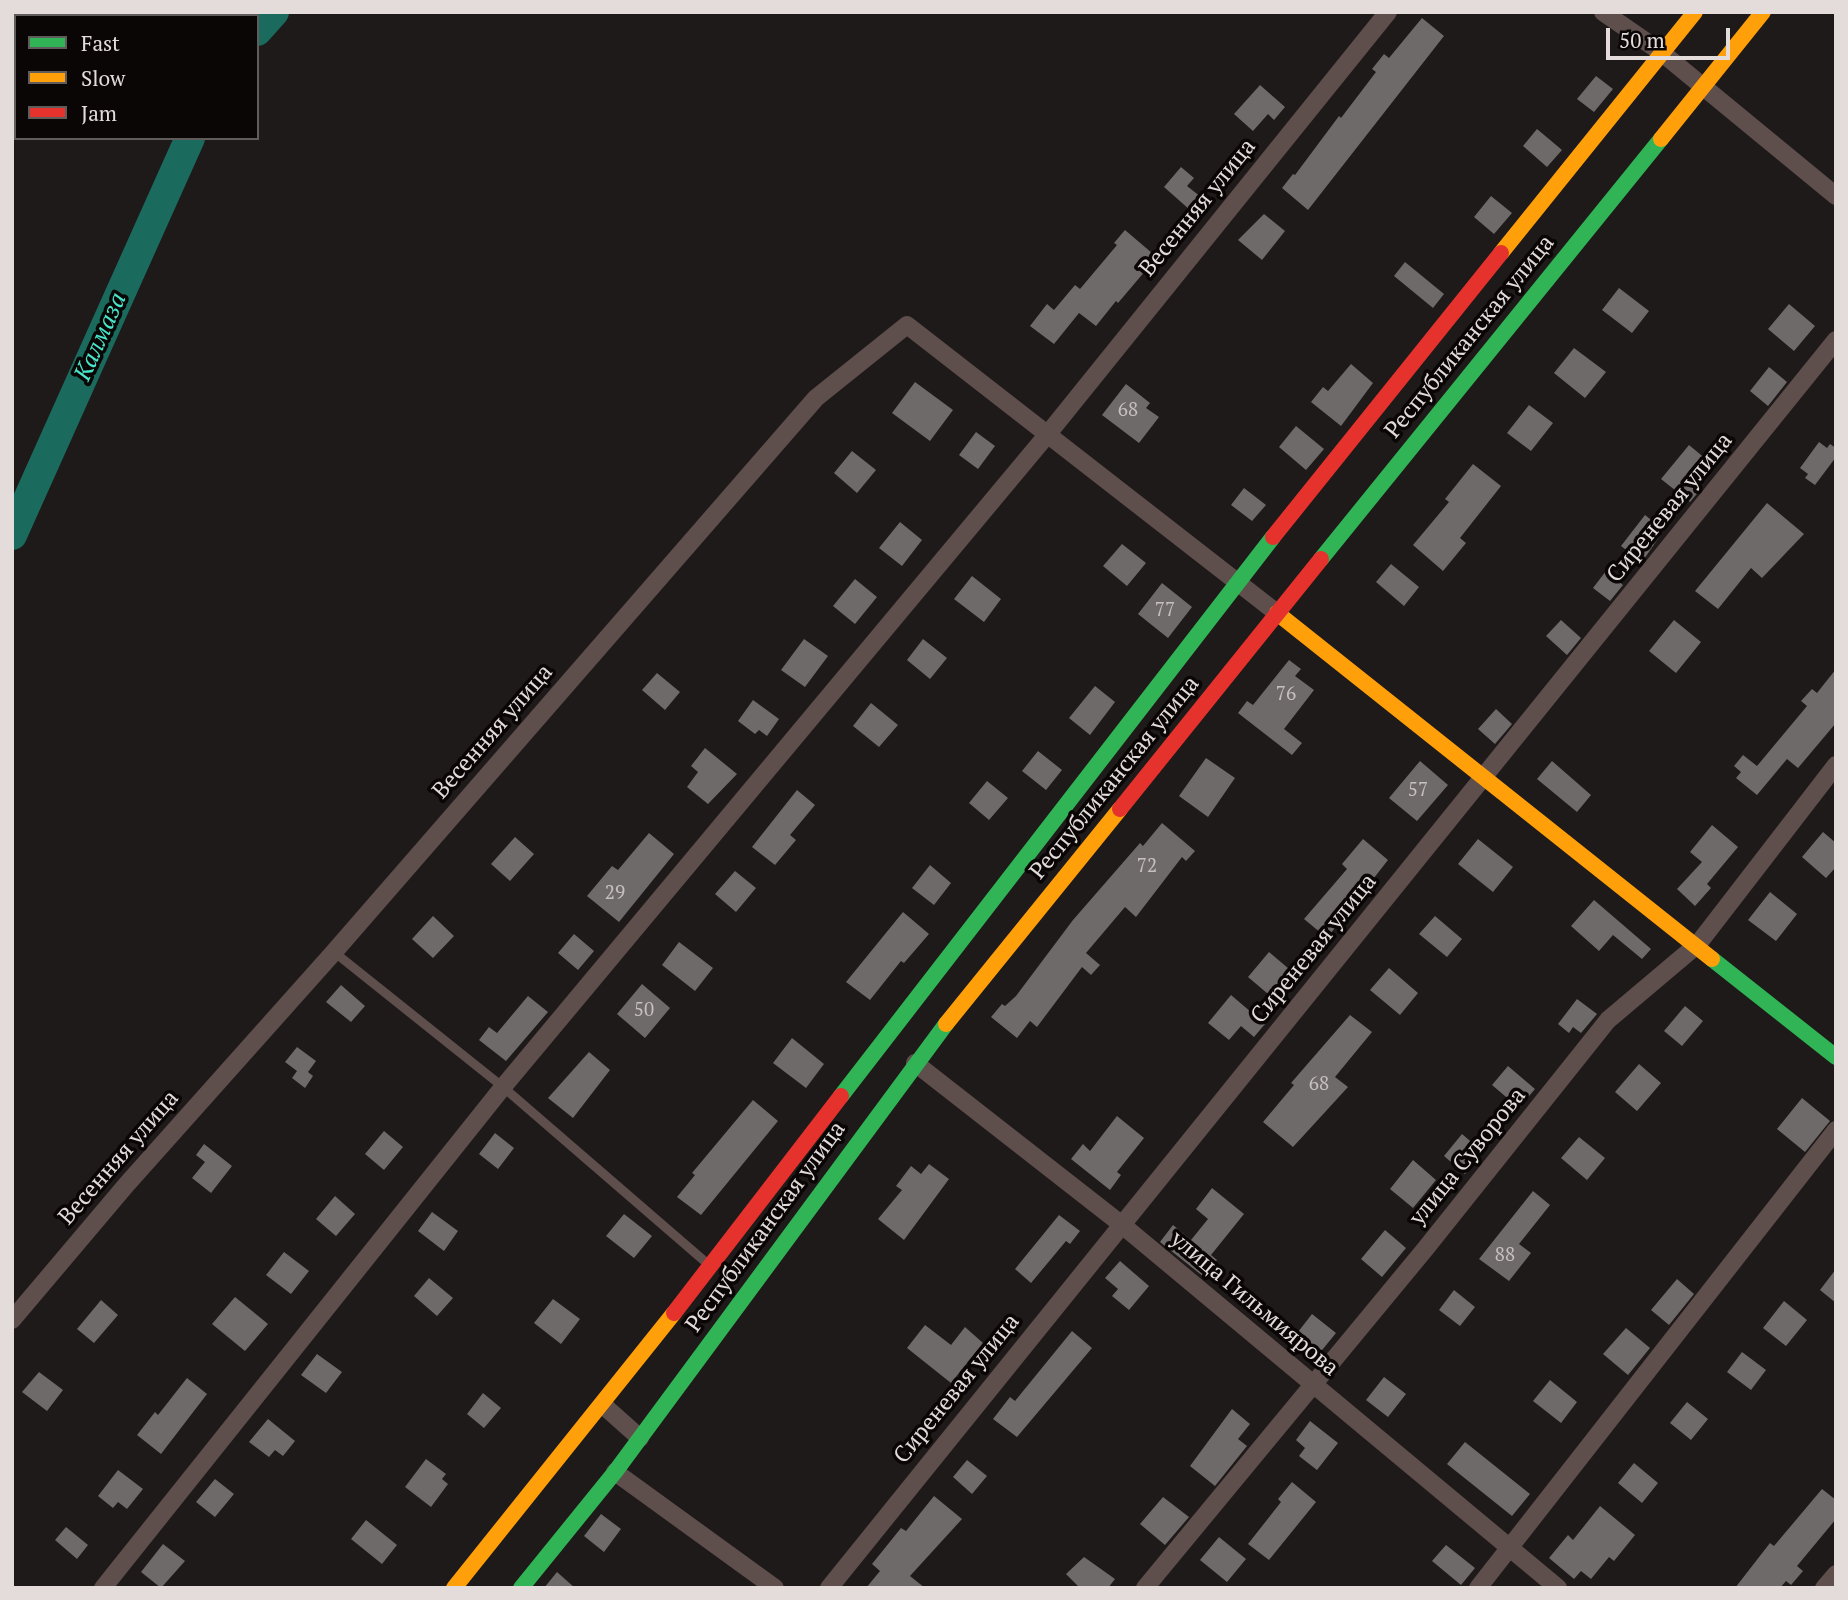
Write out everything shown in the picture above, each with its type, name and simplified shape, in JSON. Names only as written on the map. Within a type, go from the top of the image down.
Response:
[{"type":"street","name":"Весенняя улица","points":[[103,1588],[503,1087],[1047,435],[1388,12]]},
{"type":"street","points":[[1603,12],[1661,52],[1836,196]]},
{"type":"street","name":"Республиканская улица","points":[[454,1588],[603,1405],[1236,583],[1695,12]]},
{"type":"street","name":"Республиканская улица","points":[[521,1588],[615,1472],[915,1063],[1763,12]]},
{"type":"street","name":"Весенняя улица","points":[[12,1320],[127,1184],[334,952],[816,398],[907,325],[1277,613]]},
{"type":"street","name":"Сиреневая улица","points":[[829,1588],[1121,1224],[1486,778],[1836,340]]},
{"type":"street","points":[[1277,613],[1698,944],[1836,1057]]},
{"type":"street","name":"улица Суворова","points":[[1145,1588],[1608,1020],[1698,944],[1836,765]]},
{"type":"street","name":"улица Гильмиярова","points":[[915,1063],[1121,1224],[1311,1385],[1558,1588]]},
{"type":"street","points":[[1478,1588],[1836,1130]]},
{"type":"street","points":[[603,1405],[640,1438]]},
{"type":"street","points":[[615,1472],[775,1588]]},
{"type":"street","points":[[1824,1588],[1836,1574]]},
{"type":"lane","points":[[334,952],[503,1087],[710,1266]]},
{"type":"building","points":[[1422,18],[1444,36],[1308,210],[1282,188],[1293,174],[1295,175],[1339,116],[1341,118],[1376,72],[1372,69],[1384,54],[1389,58]]},
{"type":"building","points":[[1596,76],[1613,89],[1594,112],[1577,99]]},
{"type":"building","points":[[1260,85],[1285,107],[1274,120],[1268,114],[1253,131],[1234,114]]},
{"type":"building","points":[[1537,129],[1562,150],[1547,167],[1523,146]]},
{"type":"building","points":[[1181,167],[1194,178],[1187,186],[1201,197],[1190,210],[1164,187]]},
{"type":"building","points":[[1491,196],[1512,213],[1494,234],[1474,217]]},
{"type":"building","points":[[1264,214],[1285,231],[1262,260],[1238,240]]},
{"type":"building","points":[[1125,230],[1159,259],[1118,303],[1116,301],[1096,326],[1079,313],[1054,344],[1030,326],[1047,304],[1054,310],[1075,285],[1080,289],[1117,245],[1114,243]]},
{"type":"building","points":[[1405,262],[1444,294],[1433,308],[1394,276]]},
{"type":"building","points":[[1619,288],[1649,311],[1632,333],[1602,310]]},
{"type":"building","points":[[1789,304],[1815,326],[1794,351],[1768,329]]},
{"type":"building","points":[[1574,348],[1606,372],[1585,398],[1554,373]]},
{"type":"building","points":[[1351,364],[1373,383],[1341,426],[1311,402],[1323,387],[1328,391]]},
{"type":"building","points":[[1769,367],[1787,382],[1768,406],[1750,391]]},
{"type":"building","points":[[915,382],[953,410],[930,441],[892,413]]},
{"type":"building","points":[[1126,384],[1150,403],[1146,408],[1159,417],[1139,443],[1102,415]]},
{"type":"building","points":[[1529,405],[1553,423],[1531,451],[1507,433]]},
{"type":"building","points":[[1296,426],[1324,449],[1306,470],[1279,447]]},
{"type":"building","points":[[976,432],[995,446],[978,469],[959,455]]},
{"type":"building","points":[[1819,442],[1827,448],[1830,444],[1836,448],[1836,457],[1815,485],[1805,478],[1808,474],[1800,468]]},
{"type":"building","points":[[1689,445],[1707,460],[1690,482],[1700,490],[1690,502],[1661,479]]},
{"type":"building","points":[[852,451],[876,470],[857,493],[834,473]]},
{"type":"building","points":[[1473,464],[1501,486],[1460,538],[1466,543],[1443,571],[1413,545],[1449,502],[1445,499]]},
{"type":"building","points":[[1244,488],[1266,505],[1252,521],[1231,505]]},
{"type":"building","points":[[1767,503],[1804,534],[1762,578],[1751,568],[1718,609],[1695,591]]},
{"type":"building","points":[[1645,515],[1664,530],[1642,562],[1621,546]]},
{"type":"building","points":[[900,522],[922,540],[902,566],[879,548]]},
{"type":"building","points":[[1122,544],[1146,563],[1127,586],[1103,566]]},
{"type":"building","points":[[1391,564],[1419,587],[1404,606],[1376,582]]},
{"type":"building","points":[[1606,571],[1623,585],[1610,601],[1593,588]]},
{"type":"building","points":[[972,576],[1001,599],[984,622],[954,599]]},
{"type":"building","points":[[855,579],[877,597],[855,624],[833,606]]},
{"type":"building","points":[[1162,583],[1192,607],[1168,638],[1138,614]]},
{"type":"building","points":[[1561,620],[1581,638],[1567,655],[1546,636]]},
{"type":"building","points":[[1674,620],[1701,642],[1676,673],[1649,651]]},
{"type":"building","points":[[804,639],[828,656],[805,687],[781,670]]},
{"type":"building","points":[[923,639],[947,658],[930,679],[907,660]]},
{"type":"building","points":[[1289,660],[1301,669],[1295,676],[1314,690],[1284,729],[1302,743],[1292,755],[1238,713],[1247,701],[1253,705]]},
{"type":"building","points":[[1836,669],[1836,723],[1798,768],[1787,759],[1757,795],[1736,778],[1741,772],[1734,766],[1743,755],[1757,766],[1807,706],[1801,701],[1812,689],[1817,693]]},
{"type":"building","points":[[657,673],[680,692],[665,710],[642,690]]},
{"type":"building","points":[[1095,686],[1115,702],[1090,735],[1069,718]]},
{"type":"building","points":[[753,700],[779,719],[767,736],[759,730],[755,734],[738,721]]},
{"type":"building","points":[[871,703],[898,725],[879,747],[853,726]]},
{"type":"building","points":[[1496,709],[1512,724],[1495,744],[1478,729]]},
{"type":"building","points":[[705,748],[737,774],[708,804],[687,787],[698,772],[691,766]]},
{"type":"building","points":[[1038,751],[1062,770],[1046,790],[1022,771]]},
{"type":"building","points":[[1206,758],[1235,778],[1208,817],[1179,796]]},
{"type":"building","points":[[1420,761],[1448,785],[1417,821],[1389,798]]},
{"type":"building","points":[[1552,761],[1591,795],[1577,812],[1537,779]]},
{"type":"building","points":[[987,781],[1008,798],[989,820],[969,803]]},
{"type":"building","points":[[797,790],[815,805],[790,835],[796,840],[775,865],[752,847]]},
{"type":"building","points":[[1162,823],[1195,851],[1186,861],[1182,857],[1136,917],[1125,907],[1086,953],[1100,965],[1091,975],[1082,967],[1037,1027],[1030,1021],[1017,1038],[991,1017],[1002,1004],[1005,1006],[1016,996],[1073,920],[1140,843],[1143,846]]},
{"type":"building","points":[[1712,825],[1738,847],[1707,884],[1711,888],[1695,906],[1677,889],[1702,862],[1690,852]]},
{"type":"building","points":[[1823,832],[1836,843],[1836,867],[1826,878],[1802,857]]},
{"type":"building","points":[[649,833],[674,854],[619,922],[587,896],[612,866],[618,870]]},
{"type":"building","points":[[515,837],[534,854],[510,881],[491,864]]},
{"type":"building","points":[[1363,839],[1388,860],[1327,938],[1304,919],[1347,869],[1342,864]]},
{"type":"building","points":[[1478,839],[1513,867],[1493,892],[1458,864]]},
{"type":"building","points":[[930,865],[951,883],[934,905],[912,888]]},
{"type":"building","points":[[735,871],[756,888],[736,912],[715,894]]},
{"type":"building","points":[[1770,892],[1797,914],[1776,941],[1748,920]]},
{"type":"building","points":[[1594,900],[1651,949],[1642,959],[1613,935],[1599,951],[1571,926]]},
{"type":"building","points":[[903,912],[929,934],[904,963],[901,961],[870,1000],[846,982]]},
{"type":"building","points":[[433,916],[454,936],[433,958],[412,939]]},
{"type":"building","points":[[1435,916],[1462,939],[1447,957],[1419,934]]},
{"type":"building","points":[[574,934],[594,951],[578,970],[558,953]]},
{"type":"building","points":[[679,942],[713,968],[695,991],[662,965]]},
{"type":"building","points":[[1269,952],[1295,974],[1274,999],[1248,977]]},
{"type":"building","points":[[1389,968],[1418,993],[1400,1015],[1370,990]]},
{"type":"building","points":[[642,984],[670,1008],[645,1038],[617,1014]]},
{"type":"building","points":[[341,985],[365,1006],[351,1022],[326,1002]]},
{"type":"building","points":[[1231,995],[1265,1024],[1254,1037],[1241,1026],[1229,1040],[1208,1023]]},
{"type":"building","points":[[528,996],[548,1012],[506,1061],[479,1040],[489,1027],[497,1033]]},
{"type":"building","points":[[1577,999],[1597,1014],[1581,1033],[1573,1027],[1569,1033],[1558,1024]]},
{"type":"building","points":[[1685,1006],[1703,1021],[1682,1046],[1664,1031]]},
{"type":"building","points":[[1350,1015],[1372,1032],[1335,1077],[1348,1087],[1293,1147],[1263,1122],[1294,1085],[1291,1083]]},
{"type":"building","points":[[792,1038],[824,1064],[806,1088],[773,1063]]},
{"type":"building","points":[[297,1047],[316,1061],[308,1072],[313,1076],[305,1088],[292,1078],[297,1071],[285,1062]]},
{"type":"building","points":[[589,1052],[610,1070],[573,1118],[548,1098]]},
{"type":"building","points":[[1639,1064],[1661,1083],[1637,1111],[1615,1092]]},
{"type":"building","points":[[1508,1066],[1535,1089],[1519,1108],[1492,1085]]},
{"type":"building","points":[[1802,1098],[1830,1121],[1805,1152],[1777,1129]]},
{"type":"building","points":[[753,1100],[778,1121],[701,1215],[677,1197],[695,1175],[692,1173]]},
{"type":"building","points":[[1117,1116],[1144,1138],[1117,1172],[1121,1175],[1110,1190],[1071,1159],[1083,1144],[1090,1151]]},
{"type":"building","points":[[384,1131],[403,1147],[384,1170],[365,1154]]},
{"type":"building","points":[[495,1133],[514,1148],[498,1169],[479,1154]]},
{"type":"building","points":[[1462,1134],[1483,1152],[1465,1174],[1444,1156]]},
{"type":"building","points":[[1579,1137],[1605,1158],[1587,1180],[1561,1158]]},
{"type":"building","points":[[204,1144],[232,1166],[211,1193],[192,1178],[205,1162],[196,1155]]},
{"type":"building","points":[[1413,1160],[1436,1180],[1413,1208],[1390,1189]]},
{"type":"building","points":[[929,1164],[949,1179],[904,1240],[878,1219],[902,1190],[896,1186],[911,1166],[921,1174]]},
{"type":"building","points":[[1212,1188],[1244,1214],[1211,1255],[1217,1260],[1204,1277],[1160,1242],[1173,1225],[1191,1240],[1208,1219],[1196,1209]]},
{"type":"building","points":[[1533,1191],[1550,1205],[1519,1244],[1531,1253],[1509,1281],[1479,1259]]},
{"type":"building","points":[[335,1196],[355,1214],[336,1236],[316,1219]]},
{"type":"building","points":[[432,1212],[458,1231],[444,1251],[418,1231]]},
{"type":"building","points":[[624,1214],[652,1236],[634,1258],[606,1236]]},
{"type":"building","points":[[1059,1215],[1080,1231],[1070,1244],[1066,1241],[1031,1283],[1015,1269]]},
{"type":"building","points":[[1385,1230],[1406,1248],[1382,1277],[1361,1259]]},
{"type":"building","points":[[284,1252],[309,1271],[291,1294],[266,1275]]},
{"type":"building","points":[[1120,1261],[1149,1286],[1129,1310],[1112,1296],[1118,1289],[1105,1278]]},
{"type":"building","points":[[1836,1269],[1836,1303],[1820,1290]]},
{"type":"building","points":[[429,1278],[453,1298],[437,1316],[414,1296]]},
{"type":"building","points":[[1677,1279],[1694,1294],[1669,1325],[1651,1310]]},
{"type":"building","points":[[1454,1290],[1475,1307],[1460,1326],[1439,1310]]},
{"type":"building","points":[[235,1297],[268,1324],[245,1351],[212,1324]]},
{"type":"building","points":[[553,1299],[580,1319],[561,1344],[534,1323]]},
{"type":"building","points":[[101,1300],[118,1315],[94,1343],[77,1329]]},
{"type":"building","points":[[1784,1301],[1807,1320],[1786,1346],[1763,1328]]},
{"type":"building","points":[[1312,1314],[1336,1333],[1314,1360],[1291,1341]]},
{"type":"building","points":[[925,1325],[951,1345],[965,1327],[983,1343],[951,1383],[907,1348]]},
{"type":"building","points":[[1626,1328],[1650,1348],[1628,1375],[1603,1354]]},
{"type":"building","points":[[1072,1331],[1092,1348],[1017,1437],[993,1419],[1010,1397],[1015,1401]]},
{"type":"building","points":[[1742,1352],[1766,1370],[1751,1390],[1727,1372]]},
{"type":"building","points":[[317,1354],[342,1372],[326,1393],[301,1375]]},
{"type":"building","points":[[39,1372],[63,1390],[47,1411],[22,1392]]},
{"type":"building","points":[[1384,1377],[1406,1394],[1388,1417],[1366,1400]]},
{"type":"building","points":[[187,1378],[207,1394],[161,1454],[137,1435],[155,1412],[158,1415]]},
{"type":"building","points":[[1550,1380],[1577,1402],[1561,1423],[1533,1401]]},
{"type":"building","points":[[483,1393],[501,1408],[484,1428],[467,1414]]},
{"type":"building","points":[[1687,1402],[1708,1419],[1691,1440],[1670,1423]]},
{"type":"building","points":[[1232,1409],[1250,1424],[1238,1439],[1247,1446],[1215,1486],[1190,1466]]},
{"type":"building","points":[[268,1419],[295,1441],[283,1456],[275,1450],[269,1457],[249,1442]]},
{"type":"building","points":[[1310,1421],[1338,1443],[1317,1470],[1299,1456],[1305,1448],[1296,1440]]},
{"type":"building","points":[[1465,1442],[1530,1494],[1512,1516],[1447,1464]]},
{"type":"building","points":[[426,1459],[446,1474],[442,1479],[448,1484],[431,1507],[405,1487]]},
{"type":"building","points":[[967,1460],[987,1476],[972,1494],[953,1477]]},
{"type":"building","points":[[1634,1463],[1658,1483],[1642,1503],[1618,1483]]},
{"type":"building","points":[[118,1470],[143,1489],[127,1509],[118,1502],[113,1508],[98,1496]]},
{"type":"building","points":[[215,1479],[234,1494],[215,1517],[196,1502]]},
{"type":"building","points":[[1292,1482],[1316,1502],[1269,1560],[1248,1544],[1281,1502],[1278,1499]]},
{"type":"building","points":[[1822,1489],[1836,1500],[1836,1519],[1797,1566],[1803,1571],[1791,1585],[1786,1581],[1780,1588],[1735,1588],[1770,1543],[1774,1546]]},
{"type":"building","points":[[934,1496],[962,1519],[910,1576],[925,1588],[866,1588],[880,1571],[872,1564],[901,1528],[906,1531]]},
{"type":"building","points":[[1163,1497],[1189,1517],[1165,1545],[1140,1524]]},
{"type":"building","points":[[1600,1506],[1635,1535],[1614,1561],[1609,1557],[1591,1579],[1581,1571],[1574,1579],[1549,1558],[1568,1535],[1573,1540]]},
{"type":"building","points":[[601,1514],[621,1529],[604,1552],[584,1536]]},
{"type":"building","points":[[366,1520],[397,1545],[382,1564],[351,1539]]},
{"type":"building","points":[[66,1527],[88,1545],[77,1559],[55,1540]]},
{"type":"building","points":[[1219,1537],[1246,1559],[1227,1582],[1200,1560]]},
{"type":"building","points":[[163,1544],[185,1561],[161,1588],[141,1572]]},
{"type":"building","points":[[1446,1545],[1475,1568],[1461,1585],[1432,1561]]},
{"type":"building","points":[[1084,1557],[1115,1579],[1108,1588],[1080,1588],[1066,1574]]},
{"type":"building","points":[[557,1572],[575,1588],[544,1588]]},
{"type":"waterway","name":"Калмаза","points":[[259,29],[274,12]]},
{"type":"waterway","name":"Калмаза","points":[[12,535],[189,140]]},
{"type":"traffic: fast","points":[[1321,559],[1661,139]]},
{"type":"traffic: fast","points":[[841,1096],[1273,537]]},
{"type":"traffic: fast","points":[[1712,959],[1836,1057]]},
{"type":"traffic: fast","points":[[521,1588],[615,1472],[946,1024]]},
{"type":"traffic: slow","points":[[1501,253],[1695,12]]},
{"type":"traffic: slow","points":[[1661,139],[1763,12]]},
{"type":"traffic: slow","points":[[1277,613],[1712,959]]},
{"type":"traffic: slow","points":[[946,1024],[1120,809]]},
{"type":"traffic: slow","points":[[454,1588],[674,1313]]},
{"type":"traffic: jam","points":[[1273,537],[1501,253]]},
{"type":"traffic: jam","points":[[1120,809],[1321,559]]},
{"type":"traffic: jam","points":[[674,1313],[841,1096]]}]
